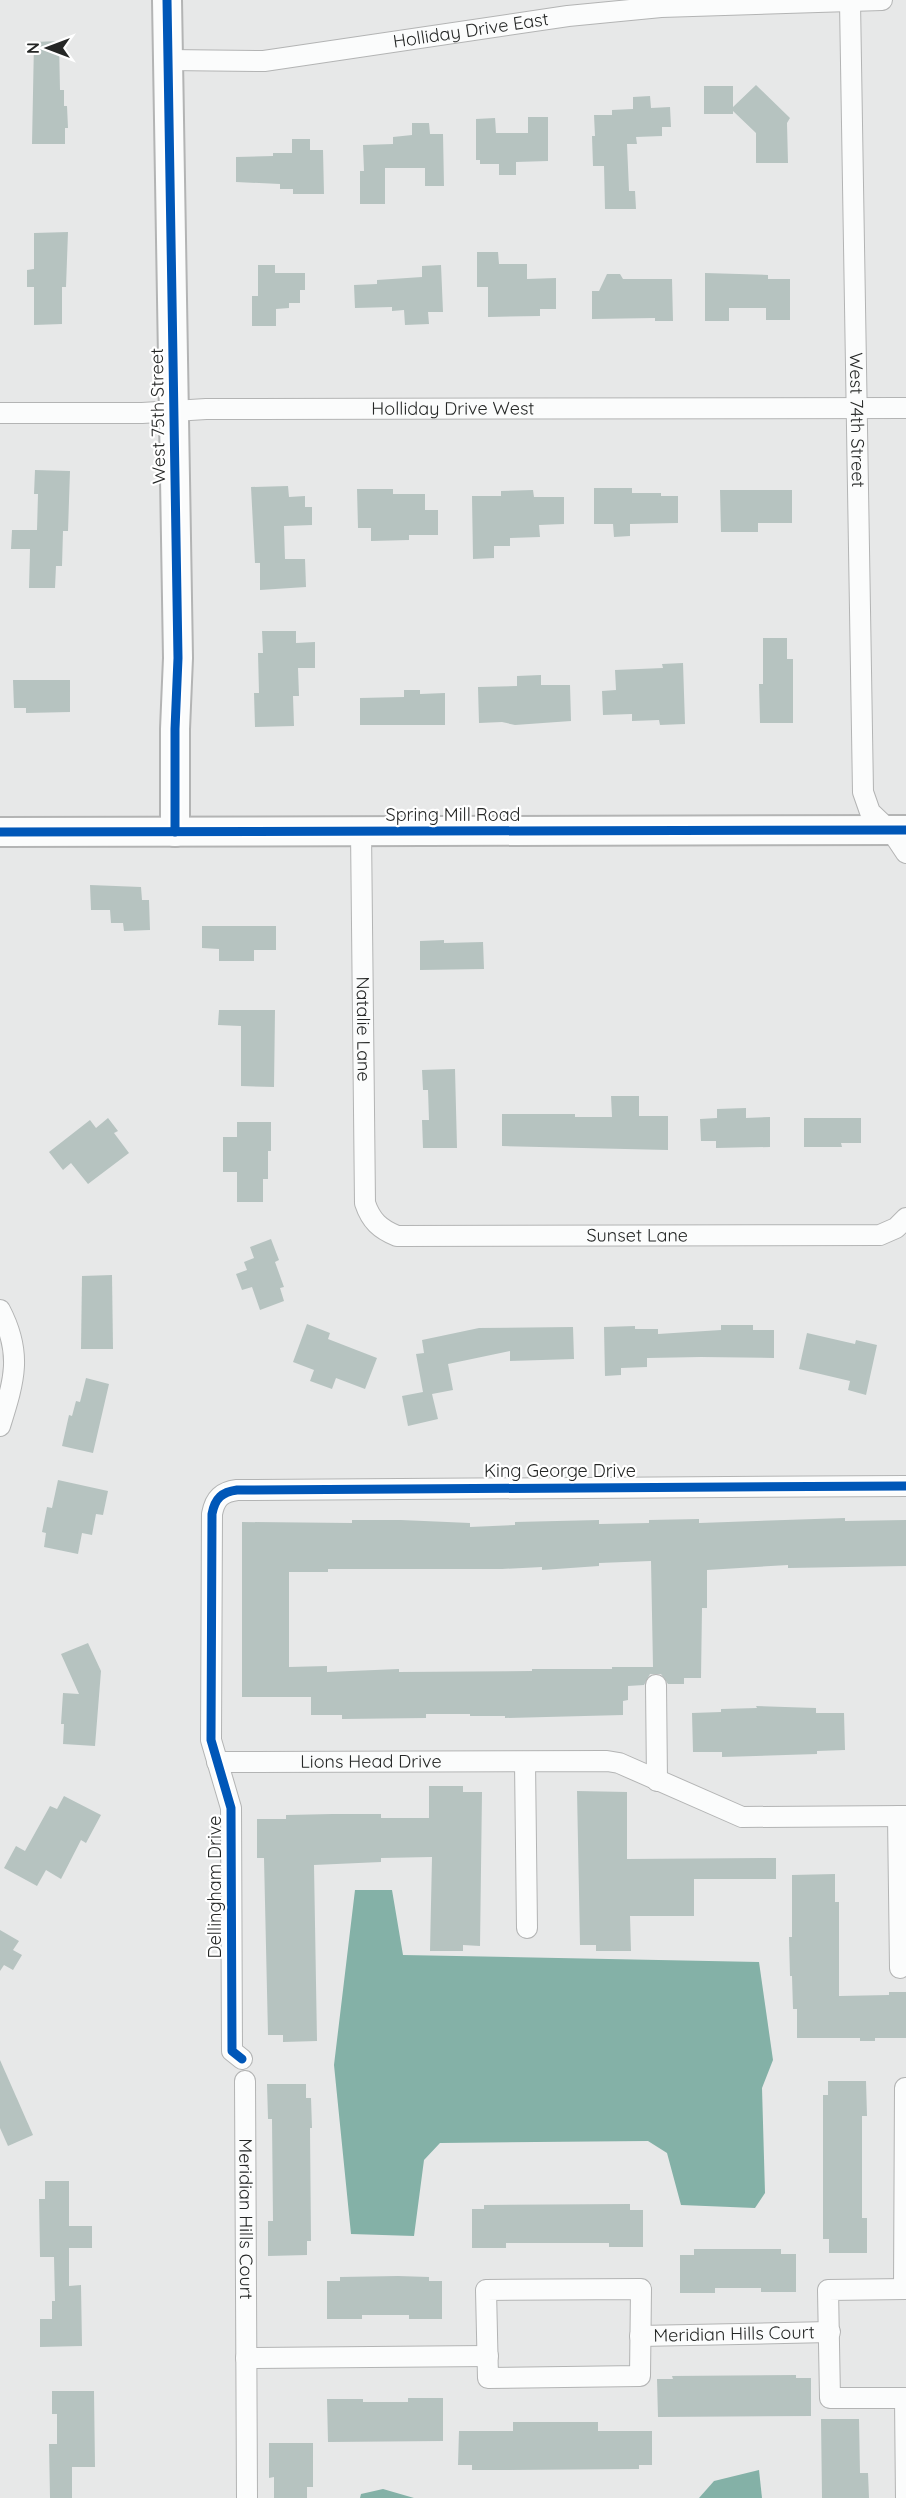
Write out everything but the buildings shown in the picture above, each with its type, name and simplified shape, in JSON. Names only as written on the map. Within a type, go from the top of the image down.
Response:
[{"type":"street","name":"West 75th Street","points":[[167,0],[178,658],[175,832]]},
{"type":"street","name":"Holliday Drive East","points":[[169,60],[264,61],[568,16],[661,7],[882,0]]},
{"type":"street","name":"West 74th Street","points":[[850,2],[863,792],[870,812],[896,830],[894,835],[906,853]]},
{"type":"street","name":"Holliday Drive West","points":[[0,413],[206,409],[906,408]]},
{"type":"street","name":"Spring Mill Road","points":[[0,832],[896,830]]},
{"type":"street","name":"Natalie Lane","points":[[361,831],[365,1203],[369,1216],[375,1223]]},
{"type":"street","name":"Sunset Lane","points":[[375,1223],[381,1230],[397,1236],[880,1235],[903,1222]]},
{"type":"street","points":[[0,1310],[8,1326],[15,1353],[14,1382],[0,1426]]},
{"type":"street","name":"King George Drive","points":[[217,1498],[228,1491],[237,1490],[906,1486]]},
{"type":"street","name":"Dellingham Drive","points":[[217,1498],[212,1514],[211,1740],[231,1808],[232,2051],[242,2059]]},
{"type":"street","points":[[657,1684],[657,1781]]},
{"type":"street","name":"Lions Head Drive","points":[[217,1762],[607,1761],[619,1763],[742,1817],[902,1816],[900,1968]]},
{"type":"street","points":[[525,1762],[527,1928]]},
{"type":"street","name":"Meridian Hills Court","points":[[245,2081],[247,2498]]},
{"type":"street","name":"Meridian Hills Court","points":[[905,2088],[905,2289],[828,2290],[830,2398],[905,2398],[906,2498]]},
{"type":"street","name":"Meridian Hills Court","points":[[641,2289],[640,2336],[640,2376],[488,2378],[486,2290],[641,2289]]},
{"type":"street","name":"Meridian Hills Court","points":[[640,2336],[830,2332]]},
{"type":"street","points":[[246,2358],[488,2356]]},
{"type":"shaded area","points":[[355,1890],[392,1890],[403,1955],[759,1962],[773,2060],[762,2088],[765,2193],[755,2208],[681,2205],[667,2153],[648,2141],[440,2143],[424,2160],[414,2236],[351,2234],[334,2065]]},
{"type":"shaded area","points":[[759,2470],[762,2498],[699,2498],[714,2481]]},
{"type":"shaded area","points":[[383,2489],[414,2498],[360,2498],[361,2494]]},
{"type":"cycle path","points":[[167,0],[178,658],[175,832]]},
{"type":"cycle path","points":[[0,832],[906,830]]},
{"type":"cycle path","points":[[242,2059],[232,2051],[231,1808],[211,1740],[212,1514],[220,1497],[227,1492],[237,1490],[906,1486]]}]
